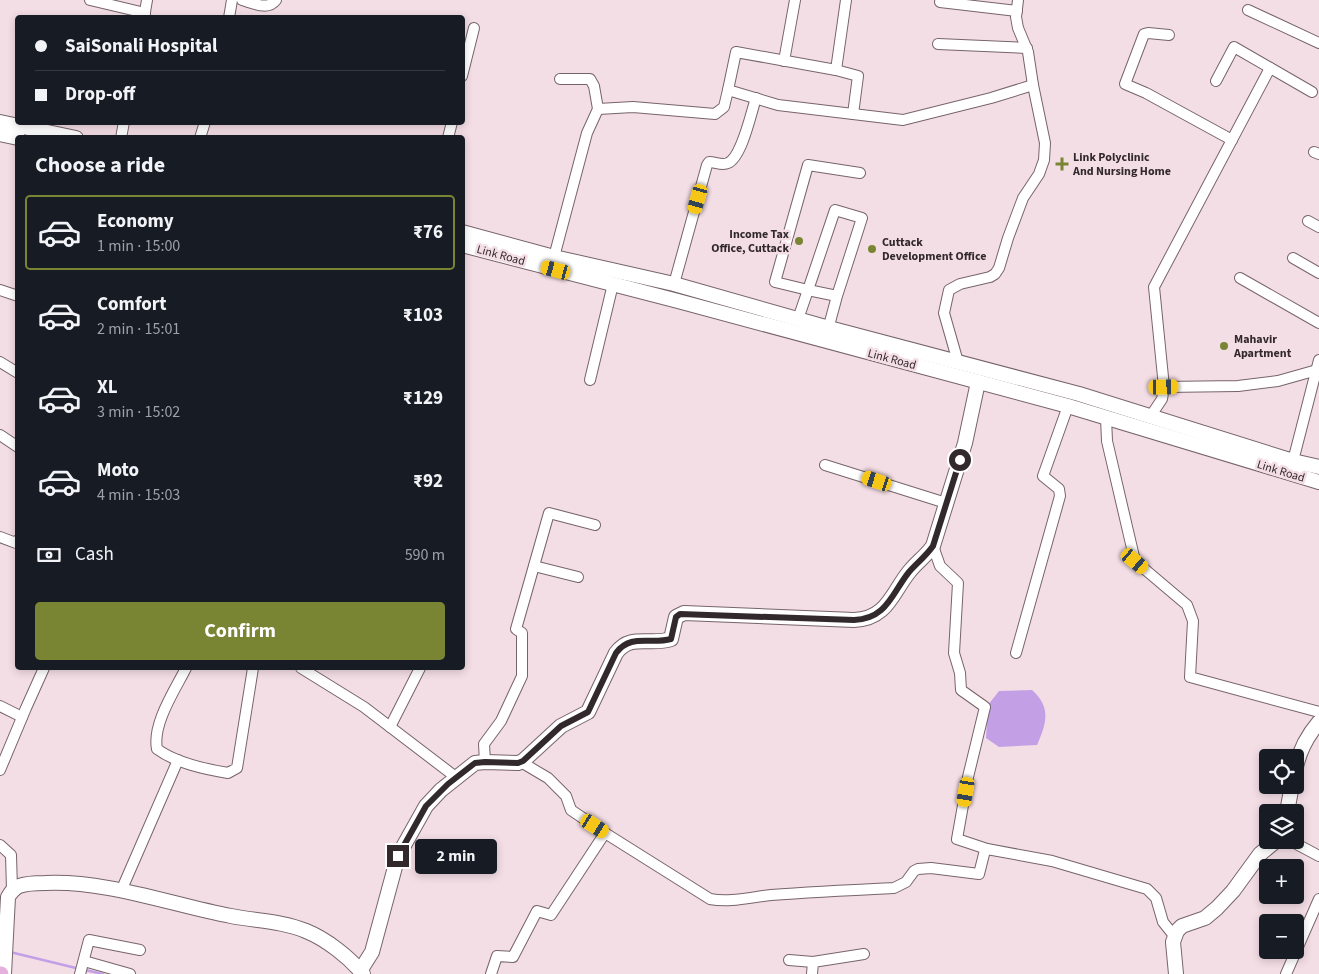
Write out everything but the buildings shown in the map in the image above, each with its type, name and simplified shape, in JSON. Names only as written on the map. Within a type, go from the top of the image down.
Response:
[{"type":"main road","points":[[0,122],[62,135]]},
{"type":"main road","points":[[0,134],[15,137]]},
{"type":"main road","name":"Link Road","points":[[465,233],[554,257],[674,284],[798,320],[827,335],[978,382],[1106,418],[1142,419],[1293,461],[1318,464]]},
{"type":"main road","name":"Link Road","points":[[465,246],[678,301],[827,335],[958,362],[1079,394],[1142,419],[1319,482]]},
{"type":"main road","points":[[2,970],[8,897],[12,890],[30,883],[56,882],[122,891],[232,916],[286,924],[320,938],[362,972],[372,952],[398,856],[426,806],[441,790],[475,763],[521,762],[561,726],[588,712],[616,653],[622,645],[634,641],[671,639],[676,617],[680,614],[863,620],[879,612],[887,605],[910,570],[933,546],[965,443],[978,382]]},
{"type":"main road","points":[[1302,749],[1319,722]]},
{"type":"main road","points":[[1176,974],[1173,942],[1176,931],[1182,926],[1205,918],[1217,908],[1266,849]]},
{"type":"street","points":[[90,0],[144,15],[148,0]]},
{"type":"street","points":[[230,15],[232,0]]},
{"type":"street","points":[[242,0],[268,6],[273,5],[276,0]]},
{"type":"street","points":[[784,61],[795,0]]},
{"type":"street","points":[[836,70],[846,0]]},
{"type":"street","points":[[940,2],[1017,5],[1018,28],[1027,48],[1045,143],[1044,160],[1039,174],[1023,198],[996,274],[960,284],[949,290],[944,313],[958,362]]},
{"type":"street","points":[[1248,10],[1319,42]]},
{"type":"street","points":[[465,62],[474,28]]},
{"type":"street","points":[[1169,35],[1144,34],[1125,84],[1146,93],[1232,140]]},
{"type":"street","points":[[938,44],[1027,48]]},
{"type":"street","points":[[1216,81],[1234,47],[1312,92]]},
{"type":"street","points":[[598,109],[633,107],[715,114],[724,107],[736,52],[836,70],[858,76],[853,114]]},
{"type":"street","points":[[1142,419],[1162,399],[1164,387],[1154,287],[1270,68]]},
{"type":"street","points":[[554,257],[587,133],[598,109],[594,86],[590,79],[560,79]]},
{"type":"street","points":[[728,90],[778,105],[903,120],[991,98],[1033,85]]},
{"type":"street","points":[[674,284],[707,165],[709,162],[728,164],[734,159],[740,150],[756,98]]},
{"type":"street","points":[[837,296],[775,282],[808,165],[860,173]]},
{"type":"street","points":[[798,320],[835,210],[862,218],[837,296],[827,335]]},
{"type":"street","points":[[1308,221],[1319,227]]},
{"type":"street","points":[[1293,258],[1319,273]]},
{"type":"street","points":[[1240,278],[1319,323]]},
{"type":"street","points":[[590,380],[613,284]]},
{"type":"street","points":[[0,290],[15,295]]},
{"type":"street","points":[[0,362],[15,371]]},
{"type":"street","points":[[1164,387],[1238,386],[1278,382],[1318,364]]},
{"type":"street","points":[[1293,461],[1318,364]]},
{"type":"street","points":[[1016,653],[1060,496],[1059,489],[1043,476],[1068,406]]},
{"type":"street","points":[[1106,418],[1107,441],[1135,561],[1187,605],[1193,621],[1190,677],[1319,712]]},
{"type":"street","points":[[0,435],[15,446]]},
{"type":"street","points":[[825,465],[946,503]]},
{"type":"street","points":[[485,762],[484,744],[501,721],[522,676],[522,634],[516,629],[549,513],[595,525]]},
{"type":"street","points":[[0,536],[15,542]]},
{"type":"street","points":[[933,546],[940,566],[958,583],[954,653],[960,673],[960,690],[985,707],[968,777],[957,839],[987,849],[1052,861],[1147,889],[1156,898],[1163,922],[1175,937]]},
{"type":"street","points":[[534,566],[578,577]]},
{"type":"street","points":[[0,770],[43,670]]},
{"type":"street","points":[[185,670],[160,720],[155,739],[157,749],[167,757],[210,770],[228,773],[236,768],[253,670]]},
{"type":"street","points":[[304,670],[364,707],[456,778]]},
{"type":"street","points":[[390,727],[419,670]]},
{"type":"street","points":[[0,706],[22,717]]},
{"type":"street","points":[[122,891],[178,760]]},
{"type":"street","points":[[521,762],[548,778],[566,796],[571,810],[710,899],[719,901],[894,888],[906,882],[914,871],[918,869],[931,868],[979,874],[985,850],[987,849]]},
{"type":"street","points":[[491,974],[496,956],[513,956],[537,911],[552,915],[606,834]]},
{"type":"street","points":[[0,845],[11,855],[12,890]]},
{"type":"street","points":[[1304,848],[1319,856]]},
{"type":"street","points":[[1286,974],[1319,899]]},
{"type":"street","points":[[130,974],[82,967],[89,940],[140,950]]},
{"type":"street","points":[[789,960],[812,962],[864,954]]},
{"type":"street","points":[[812,962],[812,974]]},
{"type":"shaded area","points":[[1032,690],[1045,710],[1045,723],[1037,745],[999,747],[986,738],[988,705],[999,691]]},
{"type":"waterway","points":[[10,952],[80,969]]},
{"type":"waterway","points":[[85,970],[103,974]]},
{"type":"place","name":"Link Polyclinic And Nursing Home","points":[[1062,164]]},
{"type":"place","name":"Income Tax Office, Cuttack","points":[[799,241]]},
{"type":"place","name":"Cuttack Development Office","points":[[872,249]]},
{"type":"place","name":"Mahavir Apartment","points":[[1224,346]]},
{"type":"route","points":[[398,856],[426,806],[441,790],[475,763],[518,763],[523,761],[561,726],[588,712],[616,653],[622,645],[634,641],[671,639],[676,617],[680,614],[863,620],[879,612],[887,605],[910,570],[922,560],[933,546],[960,460]]}]
